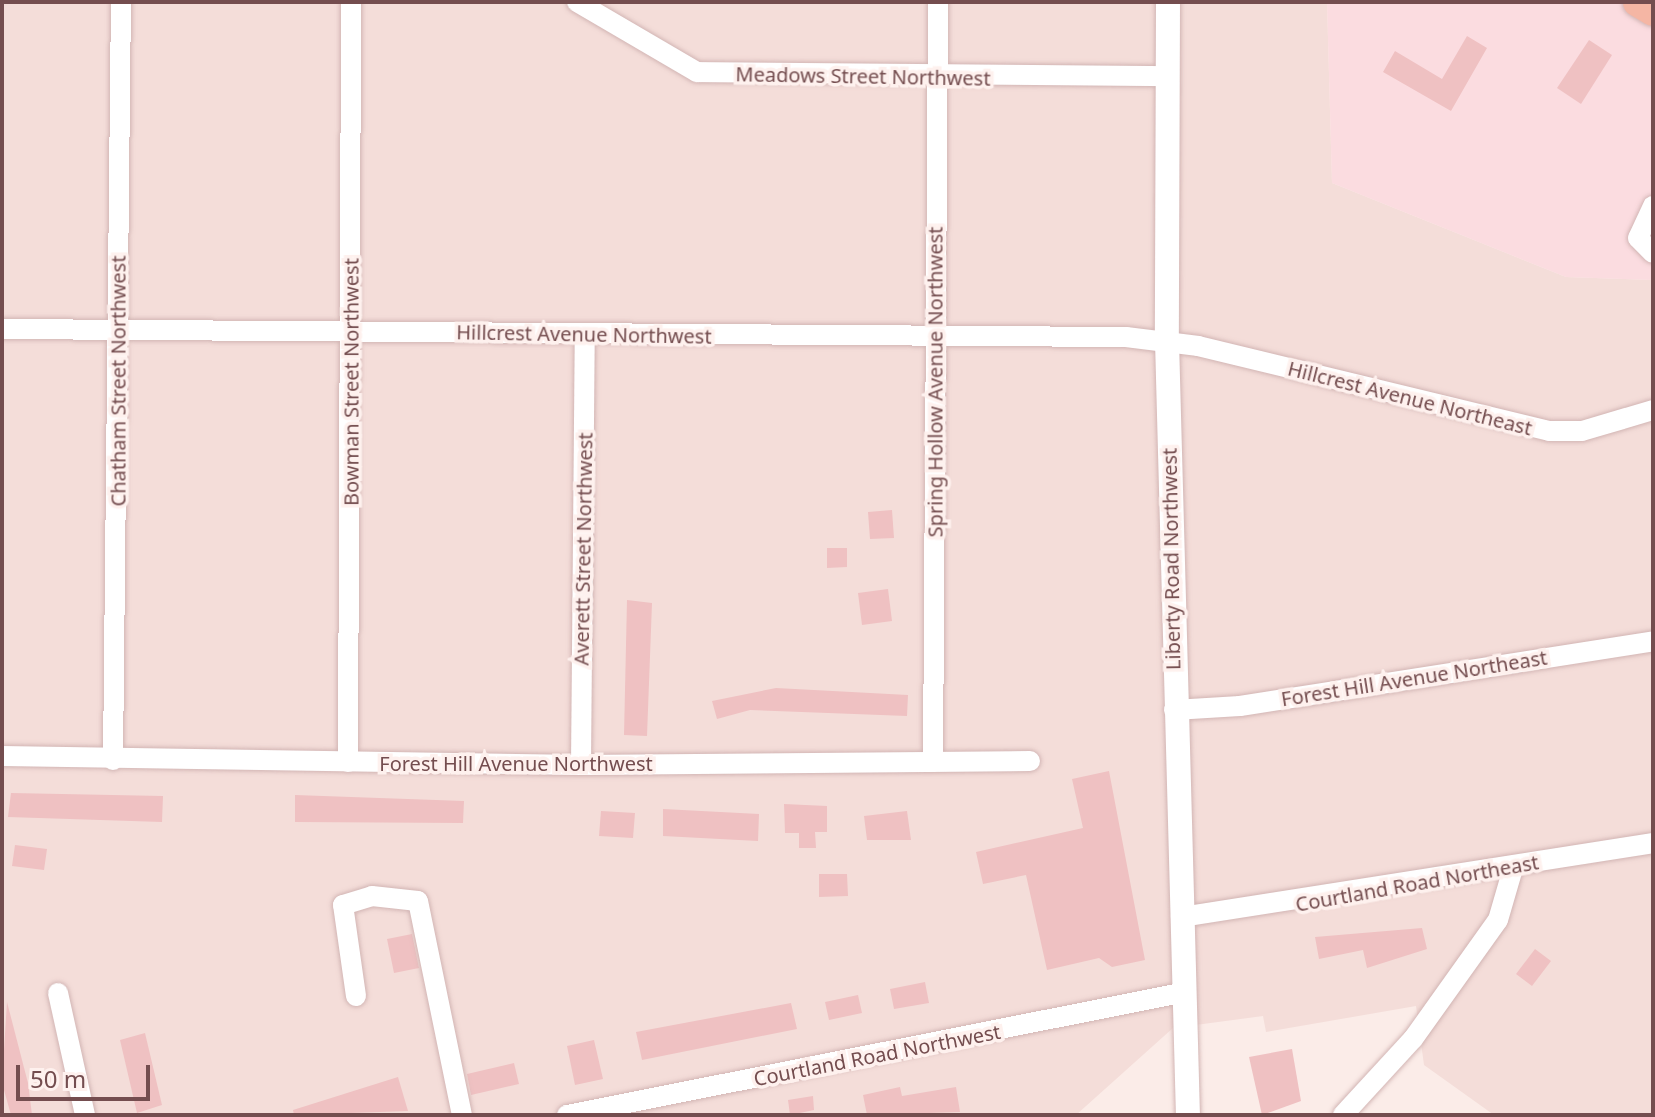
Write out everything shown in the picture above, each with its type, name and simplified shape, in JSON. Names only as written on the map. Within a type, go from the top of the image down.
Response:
[{"type":"main road","points":[[1638,2],[1653,11]]},
{"type":"street","name":"Chatham Street Northwest","points":[[113,760],[121,2]]},
{"type":"street","name":"Bowman Street Northwest","points":[[348,762],[351,2]]},
{"type":"street","name":"Meadows Street Northwest","points":[[577,2],[697,72],[1168,76]]},
{"type":"street","name":"Spring Hollow Avenue Northwest","points":[[933,762],[938,2]]},
{"type":"street","name":"Liberty Road Northwest","points":[[1168,2],[1167,341],[1174,710],[1188,1115]]},
{"type":"street","points":[[1653,206],[1638,238],[1653,253]]},
{"type":"street","name":"Hillcrest Avenue Northwest","points":[[2,329],[935,336],[1167,341]]},
{"type":"street","name":"Averett Street Northwest","points":[[581,765],[585,334]]},
{"type":"street","name":"Hillcrest Avenue Northeast","points":[[1167,341],[1549,431],[1582,431],[1653,410]]},
{"type":"street","name":"Forest Hill Avenue Northeast","points":[[1174,710],[1240,706],[1653,641]]},
{"type":"street","name":"Forest Hill Avenue Northwest","points":[[2,756],[581,765],[1030,761]]},
{"type":"street","name":"Courtland Road Northeast","points":[[1181,917],[1653,843]]},
{"type":"street","points":[[1343,1115],[1413,1039],[1498,920],[1514,865]]},
{"type":"street","points":[[356,996],[343,905],[372,896],[418,901],[462,1115]]},
{"type":"street","name":"Courtland Road Northwest","points":[[567,1115],[1186,992]]},
{"type":"street","points":[[58,993],[85,1115]]},
{"type":"shaded area","points":[[2,2],[1327,2],[1332,183],[1566,277],[1653,280],[1653,1115],[1494,1115],[1424,1065],[1416,1006],[1266,1032],[1263,1016],[1173,1028],[1076,1115],[2,1115]]},
{"type":"shaded area","points":[[1327,2],[1653,2],[1653,280],[1566,277],[1332,183]]},
{"type":"building","points":[[1467,36],[1487,48],[1451,111],[1383,72],[1395,51],[1442,79]]},
{"type":"building","points":[[1589,40],[1612,55],[1581,104],[1557,88]]},
{"type":"building","points":[[892,510],[894,538],[870,539],[868,512]]},
{"type":"building","points":[[827,548],[847,548],[847,567],[827,568]]},
{"type":"building","points":[[888,589],[892,621],[862,625],[858,593]]},
{"type":"building","points":[[627,600],[652,603],[647,736],[624,735]]},
{"type":"building","points":[[776,688],[908,695],[907,716],[750,710],[717,719],[712,701]]},
{"type":"building","points":[[1109,771],[1145,960],[1112,967],[1099,958],[1047,970],[1026,875],[983,884],[976,852],[1083,828],[1072,779]]},
{"type":"building","points":[[11,793],[163,796],[162,822],[8,817]]},
{"type":"building","points":[[295,795],[464,801],[463,823],[295,822]]},
{"type":"building","points":[[784,804],[827,806],[827,832],[815,832],[816,848],[799,848],[799,833],[785,833]]},
{"type":"building","points":[[663,809],[759,814],[758,841],[663,836]]},
{"type":"building","points":[[601,811],[635,813],[633,838],[599,836]]},
{"type":"building","points":[[907,811],[911,840],[867,840],[864,816]]},
{"type":"building","points":[[15,845],[47,849],[44,870],[12,866]]},
{"type":"building","points":[[819,874],[847,874],[848,896],[819,897]]},
{"type":"building","points":[[1422,928],[1427,949],[1367,968],[1363,950],[1319,959],[1315,937]]},
{"type":"building","points":[[412,934],[419,968],[394,973],[387,939]]},
{"type":"building","points":[[1535,949],[1551,961],[1532,986],[1516,974]]},
{"type":"building","points":[[925,982],[929,1003],[894,1009],[890,989]]},
{"type":"building","points":[[858,995],[862,1013],[829,1020],[825,1002]]},
{"type":"building","points":[[7,1002],[28,1083],[32,1115],[11,1115],[2,1083]]},
{"type":"building","points":[[791,1003],[797,1029],[642,1060],[636,1032]]},
{"type":"building","points":[[145,1033],[162,1105],[137,1113],[120,1040]]},
{"type":"building","points":[[594,1040],[603,1079],[575,1085],[567,1046]]},
{"type":"building","points":[[1292,1049],[1301,1101],[1262,1115],[1249,1057]]},
{"type":"building","points":[[514,1063],[519,1084],[471,1095],[467,1074]]},
{"type":"building","points":[[398,1077],[408,1111],[294,1115],[293,1110]]},
{"type":"building","points":[[900,1087],[902,1096],[956,1087],[960,1112],[867,1115],[863,1095]]},
{"type":"building","points":[[813,1096],[814,1110],[790,1115],[788,1100]]}]
